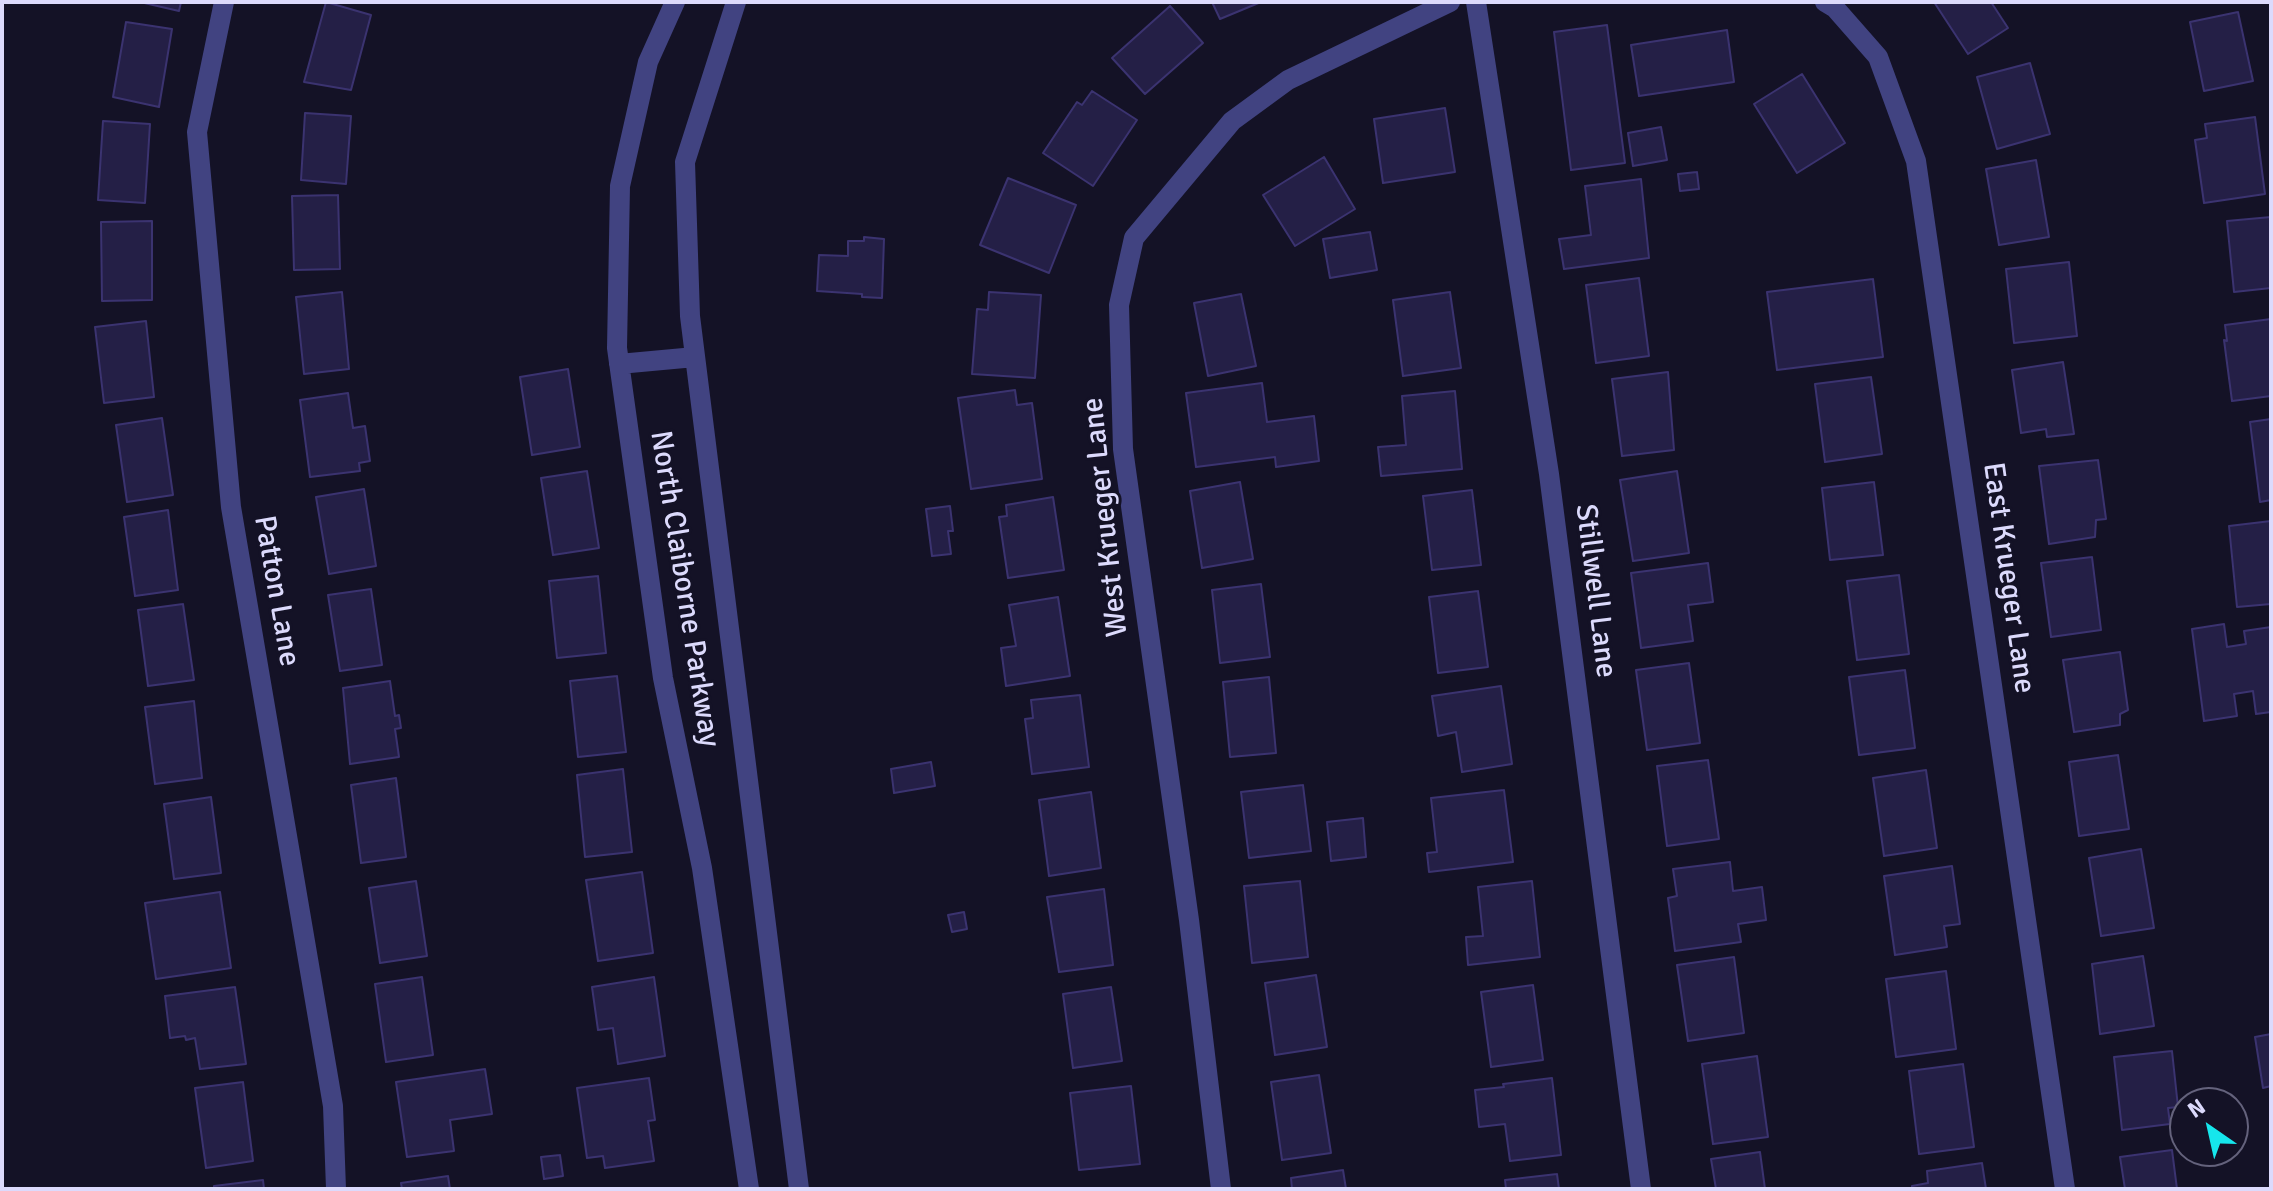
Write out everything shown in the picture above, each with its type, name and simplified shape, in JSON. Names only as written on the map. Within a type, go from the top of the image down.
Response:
[{"type":"street","name":"Patton Lane","points":[[224,2],[197,132],[229,491],[333,1106],[336,1189]]},
{"type":"street","name":"North Claiborne Parkway","points":[[675,2],[648,62],[620,186],[619,364],[663,678],[702,868],[749,1189]]},
{"type":"street","name":"North Claiborne Parkway","points":[[736,2],[685,162],[690,316],[799,1189]]},
{"type":"street","name":"West Krueger Lane","points":[[1221,1189],[1189,920],[1123,449],[1119,305],[1134,238],[1232,121],[1288,80],[1450,2]]},
{"type":"street","name":"Stillwell Lane","points":[[1476,2],[1549,474],[1641,1189]]},
{"type":"street","name":"East Krueger Lane","points":[[1825,2],[1835,8],[1878,57],[1916,161],[2065,1189]]},
{"type":"street","points":[[619,364],[695,357]]},
{"type":"building","points":[[140,2],[181,2],[179,11]]},
{"type":"building","points":[[326,2],[371,15],[351,90],[304,82]]},
{"type":"building","points":[[1212,2],[1261,2],[1220,19]]},
{"type":"building","points":[[1934,2],[1991,2],[2008,28],[1968,54]]},
{"type":"building","points":[[1170,6],[1203,43],[1145,94],[1112,58]]},
{"type":"building","points":[[2238,12],[2253,81],[2204,91],[2190,22]]},
{"type":"building","points":[[126,22],[172,29],[159,107],[113,97]]},
{"type":"building","points":[[1607,25],[1625,163],[1571,170],[1554,32]]},
{"type":"building","points":[[1727,30],[1734,82],[1639,96],[1631,45]]},
{"type":"building","points":[[2030,63],[2050,134],[1997,149],[1977,77]]},
{"type":"building","points":[[1802,74],[1845,143],[1797,173],[1754,104]]},
{"type":"building","points":[[1092,91],[1137,120],[1093,186],[1043,153],[1077,102],[1082,105]]},
{"type":"building","points":[[1445,108],[1455,172],[1383,183],[1374,119]]},
{"type":"building","points":[[305,113],[351,116],[346,184],[301,180]]},
{"type":"building","points":[[2255,117],[2265,194],[2204,203],[2195,140],[2207,138],[2205,124]]},
{"type":"building","points":[[103,121],[150,124],[145,203],[98,200]]},
{"type":"building","points":[[1661,127],[1667,160],[1633,166],[1628,133]]},
{"type":"building","points":[[1324,157],[1355,209],[1295,246],[1263,195]]},
{"type":"building","points":[[2036,160],[2049,237],[1999,245],[1986,169]]},
{"type":"building","points":[[1697,172],[1699,189],[1680,191],[1678,174]]},
{"type":"building","points":[[1008,178],[1076,205],[1049,273],[980,245]]},
{"type":"building","points":[[1641,179],[1649,258],[1564,269],[1559,239],[1591,235],[1585,186]]},
{"type":"building","points":[[338,195],[340,269],[294,270],[292,196]]},
{"type":"building","points":[[2271,217],[2271,288],[2234,292],[2227,221]]},
{"type":"building","points":[[152,221],[152,300],[102,301],[101,222]]},
{"type":"building","points":[[1370,232],[1377,270],[1330,278],[1323,239]]},
{"type":"building","points":[[864,237],[884,239],[882,298],[817,291],[819,255],[848,256],[848,241],[864,241]]},
{"type":"building","points":[[2069,262],[2077,336],[2014,343],[2006,269]]},
{"type":"building","points":[[1639,278],[1649,356],[1596,363],[1586,285]]},
{"type":"building","points":[[1873,279],[1883,357],[1777,370],[1767,292]]},
{"type":"building","points":[[342,292],[349,369],[304,374],[296,297]]},
{"type":"building","points":[[989,292],[1041,295],[1035,378],[972,374],[977,309],[988,310]]},
{"type":"building","points":[[1450,292],[1461,368],[1403,376],[1393,300]]},
{"type":"building","points":[[1241,294],[1256,366],[1208,376],[1194,303]]},
{"type":"building","points":[[2271,319],[2271,396],[2232,401],[2225,325]]},
{"type":"building","points":[[146,321],[154,397],[104,403],[95,327]]},
{"type":"building","points":[[2063,362],[2074,434],[2047,437],[2046,429],[2021,433],[2012,370]]},
{"type":"building","points":[[568,369],[580,447],[532,455],[520,377]]},
{"type":"building","points":[[1668,372],[1674,450],[1622,456],[1612,379]]},
{"type":"building","points":[[1871,377],[1882,454],[1825,462],[1815,384]]},
{"type":"building","points":[[1262,383],[1267,422],[1314,416],[1319,461],[1276,467],[1275,457],[1196,467],[1186,393]]},
{"type":"building","points":[[1015,390],[1017,405],[1032,403],[1042,479],[971,489],[958,398]]},
{"type":"building","points":[[1455,391],[1462,469],[1381,476],[1378,447],[1406,445],[1402,396]]},
{"type":"building","points":[[348,393],[353,428],[365,426],[370,461],[359,463],[360,471],[310,477],[300,400]]},
{"type":"building","points":[[162,418],[173,495],[127,502],[116,425]]},
{"type":"building","points":[[2271,419],[2271,500],[2260,502],[2250,422]]},
{"type":"building","points":[[2098,460],[2106,519],[2096,520],[2095,537],[2049,544],[2039,466]]},
{"type":"building","points":[[587,471],[599,548],[553,555],[541,478]]},
{"type":"building","points":[[1677,471],[1689,553],[1633,561],[1620,480]]},
{"type":"building","points":[[1240,482],[1253,559],[1202,568],[1190,491]]},
{"type":"building","points":[[1874,482],[1883,555],[1830,560],[1822,488]]},
{"type":"building","points":[[364,489],[376,566],[329,574],[316,497]]},
{"type":"building","points":[[1472,490],[1481,565],[1432,570],[1423,496]]},
{"type":"building","points":[[1053,497],[1064,570],[1008,578],[999,517],[1007,516],[1006,505]]},
{"type":"building","points":[[950,506],[953,531],[948,531],[951,554],[932,556],[926,509]]},
{"type":"building","points":[[168,510],[178,590],[135,596],[124,517]]},
{"type":"building","points":[[2271,521],[2271,604],[2237,607],[2229,526]]},
{"type":"building","points":[[2092,557],[2101,630],[2051,637],[2041,563]]},
{"type":"building","points":[[1708,563],[1713,602],[1688,605],[1693,641],[1641,648],[1631,573]]},
{"type":"building","points":[[1899,575],[1909,654],[1857,660],[1847,581]]},
{"type":"building","points":[[598,576],[606,653],[557,658],[549,581]]},
{"type":"building","points":[[1261,584],[1270,657],[1220,663],[1212,590]]},
{"type":"building","points":[[371,589],[382,665],[340,671],[328,595]]},
{"type":"building","points":[[1478,591],[1488,667],[1438,673],[1429,597]]},
{"type":"building","points":[[1058,597],[1070,676],[1006,686],[1001,648],[1016,646],[1009,605]]},
{"type":"building","points":[[183,604],[194,680],[148,686],[138,610]]},
{"type":"building","points":[[2224,624],[2227,647],[2246,644],[2244,631],[2271,627],[2271,712],[2256,714],[2253,691],[2234,694],[2237,716],[2204,721],[2192,629]]},
{"type":"building","points":[[2120,652],[2128,710],[2120,714],[2120,725],[2074,732],[2063,660]]},
{"type":"building","points":[[1689,663],[1700,743],[1647,750],[1636,670]]},
{"type":"building","points":[[1905,670],[1915,748],[1859,755],[1849,677]]},
{"type":"building","points":[[617,676],[626,752],[578,757],[570,681]]},
{"type":"building","points":[[1269,677],[1276,753],[1230,757],[1223,682]]},
{"type":"building","points":[[390,681],[395,716],[399,715],[401,728],[395,729],[399,757],[350,764],[343,688]]},
{"type":"building","points":[[1501,686],[1512,764],[1462,772],[1456,732],[1438,736],[1432,696]]},
{"type":"building","points":[[1080,695],[1089,767],[1032,774],[1025,719],[1033,718],[1031,700]]},
{"type":"building","points":[[194,701],[202,778],[155,784],[145,707]]},
{"type":"building","points":[[2118,755],[2129,829],[2079,836],[2069,762]]},
{"type":"building","points":[[1708,760],[1719,839],[1667,846],[1657,766]]},
{"type":"building","points":[[931,762],[935,786],[894,793],[891,769]]},
{"type":"building","points":[[623,769],[632,852],[585,857],[577,775]]},
{"type":"building","points":[[1926,770],[1937,848],[1884,856],[1873,778]]},
{"type":"building","points":[[396,778],[406,857],[361,863],[351,785]]},
{"type":"building","points":[[1303,785],[1311,851],[1249,858],[1241,792]]},
{"type":"building","points":[[1504,790],[1513,862],[1429,872],[1427,853],[1437,852],[1431,798]]},
{"type":"building","points":[[1091,792],[1101,868],[1049,876],[1039,800]]},
{"type":"building","points":[[211,797],[221,873],[174,879],[164,804]]},
{"type":"building","points":[[1363,818],[1366,857],[1331,861],[1327,822]]},
{"type":"building","points":[[2141,849],[2154,928],[2101,936],[2089,858]]},
{"type":"building","points":[[1730,862],[1733,891],[1762,887],[1766,920],[1738,924],[1741,942],[1675,951],[1668,898],[1677,896],[1673,869]]},
{"type":"building","points":[[1952,866],[1960,924],[1944,926],[1947,947],[1895,955],[1884,876]]},
{"type":"building","points":[[642,872],[653,953],[598,961],[586,880]]},
{"type":"building","points":[[416,881],[427,956],[380,963],[369,888]]},
{"type":"building","points":[[1300,881],[1308,957],[1252,963],[1244,886]]},
{"type":"building","points":[[1532,881],[1540,957],[1468,965],[1466,937],[1483,936],[1478,887]]},
{"type":"building","points":[[1104,889],[1113,965],[1059,972],[1047,897]]},
{"type":"building","points":[[220,892],[231,968],[156,979],[145,903]]},
{"type":"building","points":[[964,912],[967,929],[952,932],[948,915]]},
{"type":"building","points":[[2143,956],[2154,1026],[2100,1034],[2092,964]]},
{"type":"building","points":[[1734,957],[1744,1033],[1688,1041],[1677,965]]},
{"type":"building","points":[[1946,971],[1956,1049],[1896,1057],[1886,979]]},
{"type":"building","points":[[1316,975],[1327,1047],[1275,1055],[1265,983]]},
{"type":"building","points":[[422,977],[433,1055],[386,1062],[375,984]]},
{"type":"building","points":[[654,977],[665,1056],[618,1064],[613,1028],[598,1030],[592,987]]},
{"type":"building","points":[[1533,985],[1543,1060],[1491,1067],[1481,992]]},
{"type":"building","points":[[235,987],[246,1064],[200,1069],[195,1038],[170,1038],[165,996]]},
{"type":"building","points":[[1111,987],[1122,1061],[1073,1068],[1063,994]]},
{"type":"building","points":[[2271,1034],[2271,1086],[2263,1088],[2255,1037]]},
{"type":"building","points":[[2172,1051],[2176,1087],[2169,1087],[2169,1124],[2122,1130],[2114,1057]]},
{"type":"building","points":[[1757,1056],[1768,1137],[1713,1144],[1702,1064]]},
{"type":"building","points":[[1963,1064],[1974,1147],[1919,1154],[1909,1071]]},
{"type":"building","points":[[485,1069],[492,1114],[450,1120],[454,1151],[407,1157],[396,1082]]},
{"type":"building","points":[[1319,1075],[1331,1153],[1282,1160],[1271,1082]]},
{"type":"building","points":[[649,1078],[655,1120],[648,1121],[654,1161],[605,1168],[603,1156],[587,1158],[577,1088]]},
{"type":"building","points":[[1552,1078],[1561,1155],[1510,1161],[1505,1124],[1479,1127],[1475,1090]]},
{"type":"building","points":[[243,1082],[253,1161],[206,1168],[195,1088]]},
{"type":"building","points":[[1131,1086],[1140,1164],[1079,1170],[1070,1093]]},
{"type":"building","points":[[2169,1150],[2169,1167],[2174,1167],[2177,1189],[2125,1189],[2120,1157]]},
{"type":"building","points":[[1760,1152],[1765,1189],[1716,1189],[1711,1159]]},
{"type":"building","points":[[560,1155],[563,1176],[544,1179],[541,1157]]},
{"type":"building","points":[[1982,1163],[1986,1189],[1912,1189],[1912,1186],[1928,1183],[1927,1171]]},
{"type":"building","points":[[1343,1170],[1346,1189],[1292,1189],[1291,1178]]},
{"type":"building","points":[[1557,1174],[1559,1189],[1506,1189],[1505,1180]]},
{"type":"building","points":[[448,1176],[450,1189],[402,1189],[401,1183]]},
{"type":"building","points":[[263,1180],[264,1189],[214,1189],[214,1186]]}]
